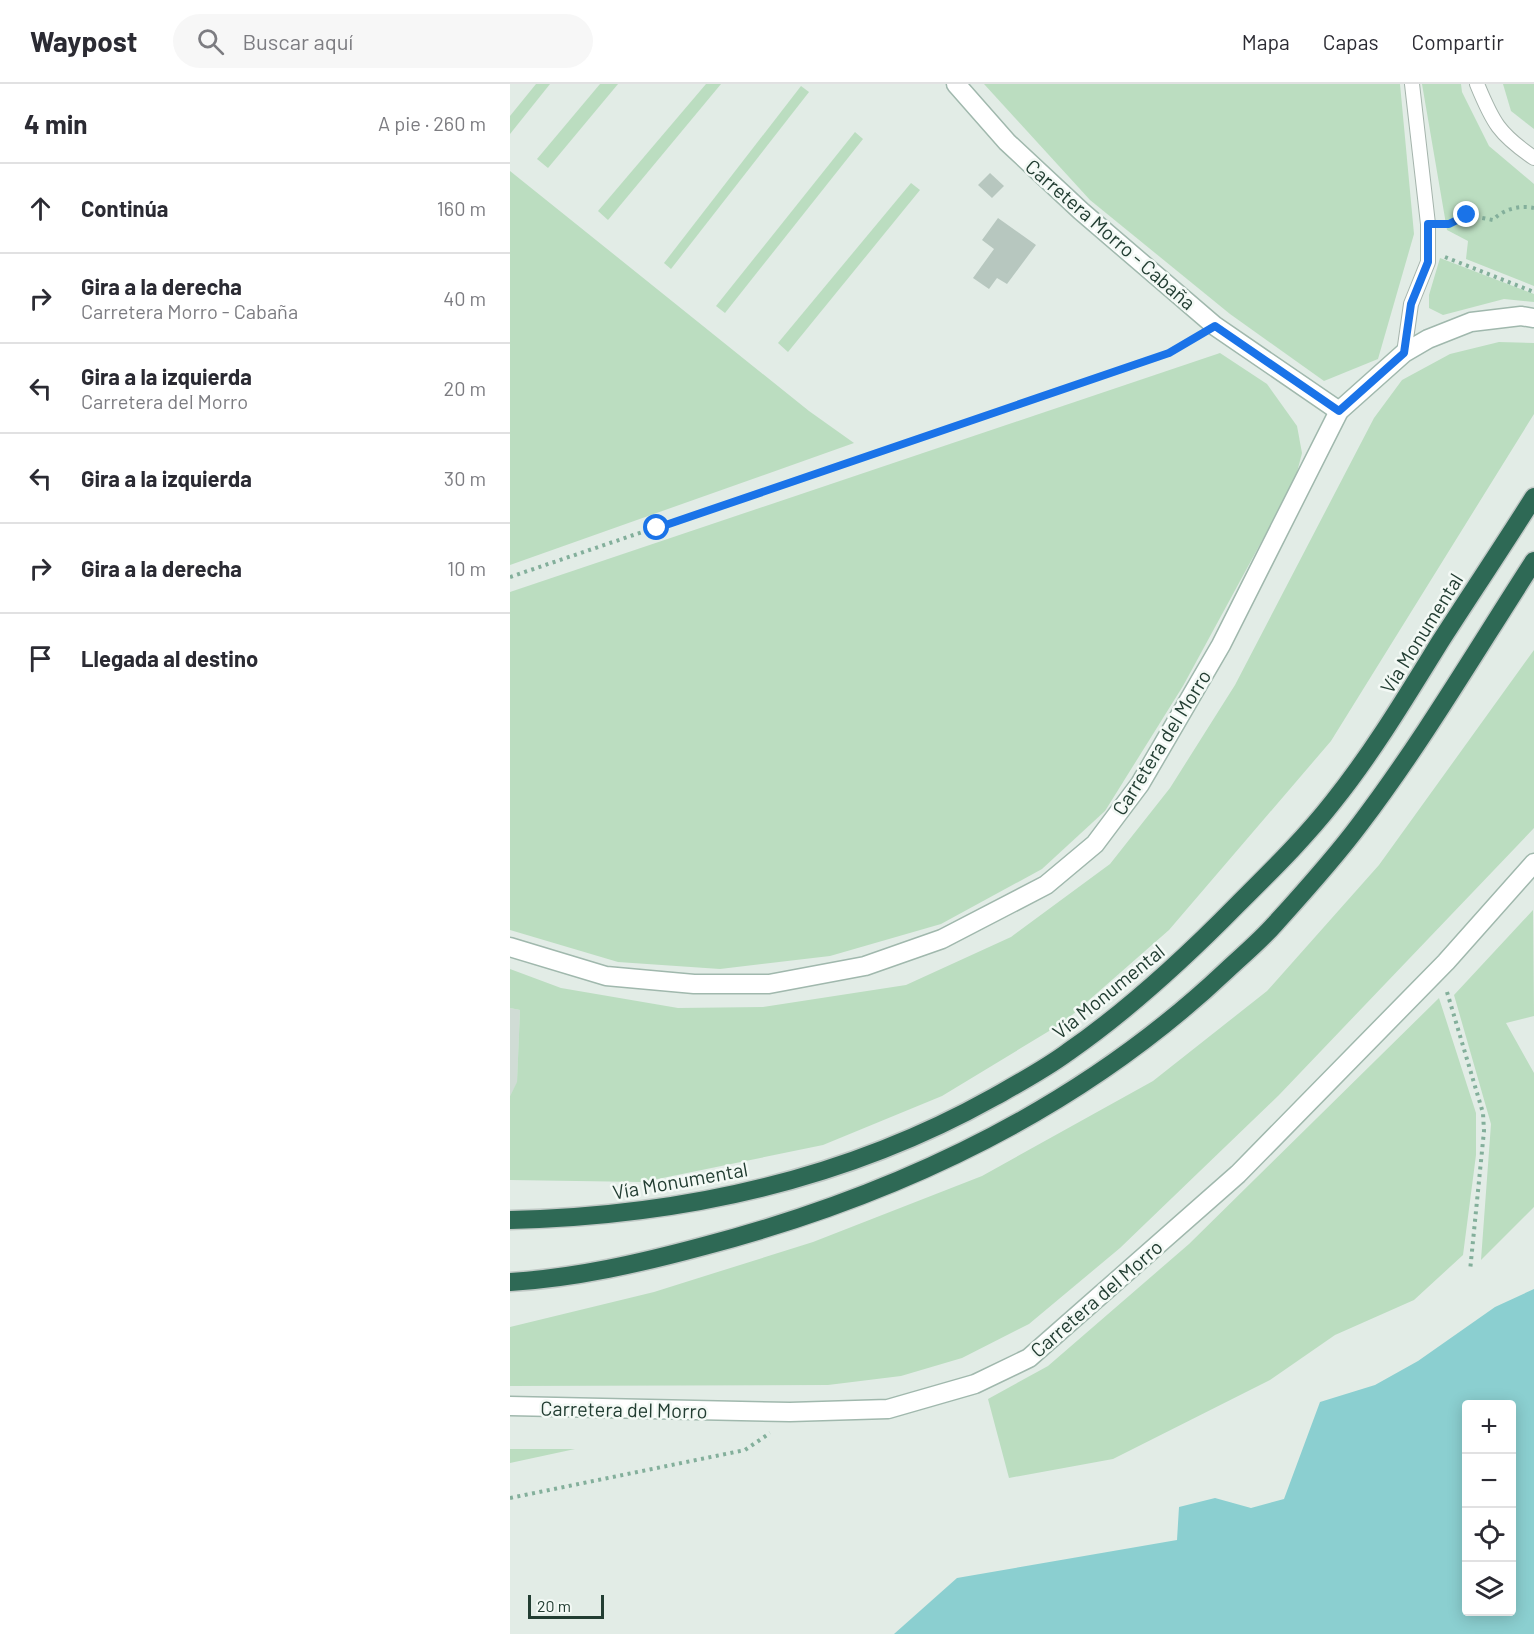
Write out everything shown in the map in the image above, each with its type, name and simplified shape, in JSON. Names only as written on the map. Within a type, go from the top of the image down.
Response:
[{"type":"highway","name":"Vía Monumental","points":[[510,1220],[644,1212],[697,1203],[792,1180],[852,1162],[912,1138],[963,1114],[1065,1055],[1172,969],[1299,842],[1334,802],[1396,715],[1534,497]]},
{"type":"highway","points":[[512,1282],[592,1272],[663,1257],[801,1218],[965,1152],[1084,1084],[1182,1012],[1272,927],[1359,825],[1416,743],[1534,561]]},
{"type":"street","name":"Carretera Morro - Cabaña","points":[[956,84],[1007,142],[1081,211],[1215,326],[1339,411]]},
{"type":"street","name":"Carretera del Morro","points":[[510,947],[606,976],[694,984],[769,984],[865,966],[942,939],[1046,885],[1095,844],[1140,784],[1221,645],[1339,411],[1404,353],[1428,339],[1471,322],[1521,315],[1534,318]]},
{"type":"street","name":"Carretera del Morro","points":[[510,1406],[790,1412],[888,1409],[975,1384],[1029,1358],[1238,1174],[1439,969],[1534,863]]},
{"type":"lane","points":[[1404,353],[1411,304],[1428,262],[1428,224],[1412,84]]},
{"type":"lane","points":[[1477,84],[1492,122],[1518,147],[1534,158]]},
{"type":"path","points":[[1428,224],[1449,224],[1467,215],[1493,220],[1500,212],[1524,206],[1534,208]]},
{"type":"path","points":[[1428,250],[1534,292]]},
{"type":"path","points":[[510,577],[1169,353],[1215,326]]},
{"type":"path","points":[[1439,969],[1483,1113],[1484,1131],[1470,1271]]},
{"type":"path","points":[[510,1498],[745,1450],[771,1433],[790,1412]]},
{"type":"shaded area","points":[[510,1008],[520,1010],[517,1083],[510,1096]]},
{"type":"green space","points":[[536,84],[550,84],[510,134],[510,116]]},
{"type":"green space","points":[[600,84],[618,84],[548,168],[537,159]]},
{"type":"green space","points":[[706,84],[721,84],[608,220],[598,211]]},
{"type":"green space","points":[[984,84],[1400,84],[1414,234],[1378,359],[1324,381],[1230,314],[1090,200]]},
{"type":"green space","points":[[1422,84],[1461,84],[1462,92],[1489,146],[1534,184],[1534,286],[1466,259],[1468,241],[1447,230]]},
{"type":"green space","points":[[1503,84],[1534,84],[1534,129],[1511,111]]},
{"type":"green space","points":[[801,86],[809,92],[671,269],[664,263]]},
{"type":"green space","points":[[855,132],[863,139],[725,313],[716,306]]},
{"type":"green space","points":[[510,171],[809,411],[854,443],[510,565]]},
{"type":"green space","points":[[911,183],[920,190],[788,352],[778,343]]},
{"type":"green space","points":[[1440,258],[1534,294],[1534,302],[1504,299],[1443,315],[1429,308],[1429,295]]},
{"type":"green space","points":[[1499,342],[1534,343],[1534,414],[1331,741],[1169,930],[1064,1022],[942,1096],[823,1145],[643,1182],[510,1180],[510,1096],[517,1082],[520,1010],[510,1008],[510,969],[561,988],[678,1008],[763,1007],[906,985],[1011,937],[1110,864],[1170,788],[1235,685],[1374,418],[1402,380],[1450,354]]},
{"type":"green space","points":[[1220,353],[1267,384],[1297,426],[1302,453],[1295,480],[1183,686],[1105,811],[1042,869],[941,924],[830,956],[720,969],[618,962],[510,930],[510,592]]},
{"type":"green space","points":[[1534,650],[1534,828],[1279,1095],[1120,1248],[1029,1324],[962,1358],[901,1376],[828,1385],[510,1386],[510,1327],[654,1292],[813,1242],[982,1176],[1153,1081],[1267,991],[1379,865]]},
{"type":"green space","points":[[1533,910],[1534,1016],[1506,1023],[1534,1073],[1534,1207],[1481,1260],[1491,1124],[1454,995]]},
{"type":"green space","points":[[1439,998],[1476,1113],[1476,1155],[1463,1255],[1414,1300],[1335,1335],[1270,1380],[1113,1459],[1009,1478],[988,1399],[1048,1366],[1189,1244]]},
{"type":"green space","points":[[510,1449],[575,1449],[510,1463]]},
{"type":"water","points":[[1534,1289],[1534,1634],[894,1634],[957,1578],[1177,1540],[1179,1507],[1215,1498],[1251,1508],[1284,1499],[1320,1402],[1375,1385],[1418,1361],[1495,1307]]},
{"type":"building","points":[[990,173],[1004,186],[992,198],[978,185]]},
{"type":"building","points":[[998,218],[1036,245],[1007,284],[997,278],[989,289],[973,278],[994,249],[982,240]]},
{"type":"route","points":[[657,528],[1169,353],[1215,326],[1339,411],[1404,353],[1411,304],[1428,262],[1428,224],[1449,224],[1467,215]]}]
